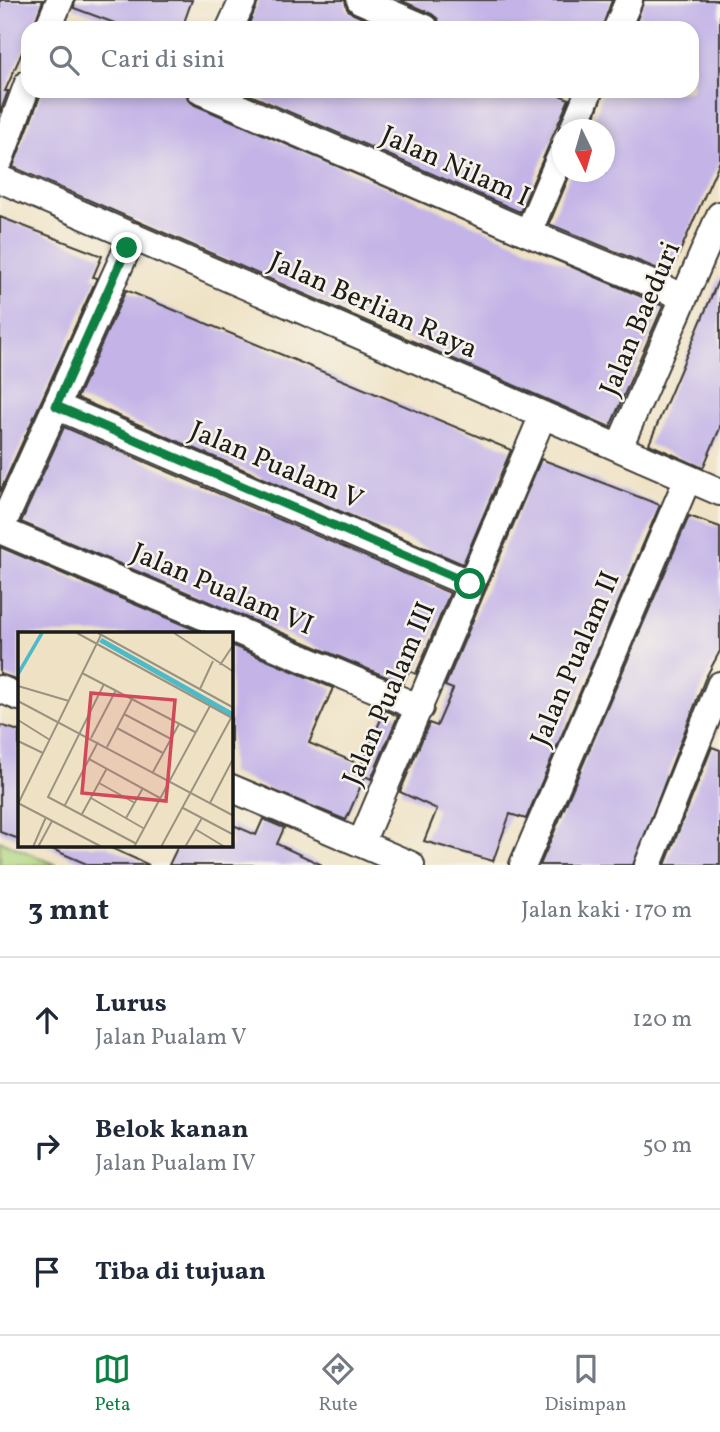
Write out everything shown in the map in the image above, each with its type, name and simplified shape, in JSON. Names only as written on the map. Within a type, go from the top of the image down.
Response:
[{"type":"street","points":[[233,21],[243,0]]},
{"type":"street","points":[[360,0],[409,21]]},
{"type":"street","points":[[620,21],[629,0]]},
{"type":"street","points":[[0,159],[22,98]]},
{"type":"street","name":"Jalan Nilam I","points":[[217,98],[528,233],[684,297]]},
{"type":"street","points":[[576,119],[581,98]]},
{"type":"street","points":[[528,233],[552,177]]},
{"type":"street","name":"Jalan Berlian Raya","points":[[0,178],[720,492]]},
{"type":"street","name":"Jalan Baeduri","points":[[619,447],[720,215]]},
{"type":"street","points":[[0,530],[133,236]]},
{"type":"street","name":"Jalan Pualam V","points":[[56,406],[470,584]]},
{"type":"street","name":"Jalan Pualam III","points":[[361,843],[543,415]]},
{"type":"street","name":"Jalan Pualam II","points":[[523,865],[688,478]]},
{"type":"street","name":"Jalan Pualam VI","points":[[0,530],[420,708]]},
{"type":"street","points":[[648,865],[720,685]]},
{"type":"street","points":[[0,689],[18,697]]},
{"type":"street","points":[[233,789],[411,865]]},
{"type":"green space","points":[[0,841],[57,865],[0,865]]},
{"type":"building","points":[[0,0],[43,0],[36,21],[21,21],[21,55],[5,91],[8,91],[0,113]]},
{"type":"building","points":[[75,0],[192,0],[184,21],[109,21],[74,8]]},
{"type":"building","points":[[259,0],[345,0],[347,9],[369,21],[250,21]]},
{"type":"building","points":[[400,0],[612,0],[604,21],[438,21],[432,14]]},
{"type":"building","points":[[644,0],[720,0],[720,161],[670,274],[549,224],[567,182],[615,182],[615,119],[594,119],[601,98],[699,98],[699,21],[636,21]]},
{"type":"building","points":[[39,98],[188,98],[195,105],[663,306],[610,427],[13,167]]},
{"type":"building","points":[[257,98],[567,98],[569,99],[560,119],[552,119],[552,138],[520,212]]},
{"type":"building","points":[[0,217],[102,256],[93,277],[97,278],[0,492]]},
{"type":"building","points":[[720,276],[720,428],[703,468],[649,444]]},
{"type":"building","points":[[126,290],[511,450],[463,564],[77,398]]},
{"type":"building","points":[[64,427],[450,593],[416,674],[409,671],[403,684],[21,522]]},
{"type":"building","points":[[541,459],[660,505],[526,819],[510,814],[493,861],[424,841],[437,809],[400,792],[429,723],[437,726],[453,689],[445,686]]},
{"type":"building","points":[[689,516],[720,527],[720,651],[705,679],[633,865],[540,865]]},
{"type":"building","points":[[0,547],[200,632],[18,632],[18,680],[0,674]]},
{"type":"building","points":[[233,646],[333,688],[309,743],[361,765],[385,710],[398,716],[371,779],[365,776],[346,820],[233,774]]},
{"type":"building","points":[[0,725],[18,731],[18,839],[0,832]]},
{"type":"building","points":[[712,747],[720,750],[720,865],[665,865]]},
{"type":"building","points":[[263,819],[284,828],[277,844],[322,865],[169,865],[177,848],[233,848],[233,825],[256,835]]},
{"type":"building","points":[[50,848],[111,848],[149,865],[89,865]]},
{"type":"route","points":[[127,248],[56,406],[470,584]]}]
